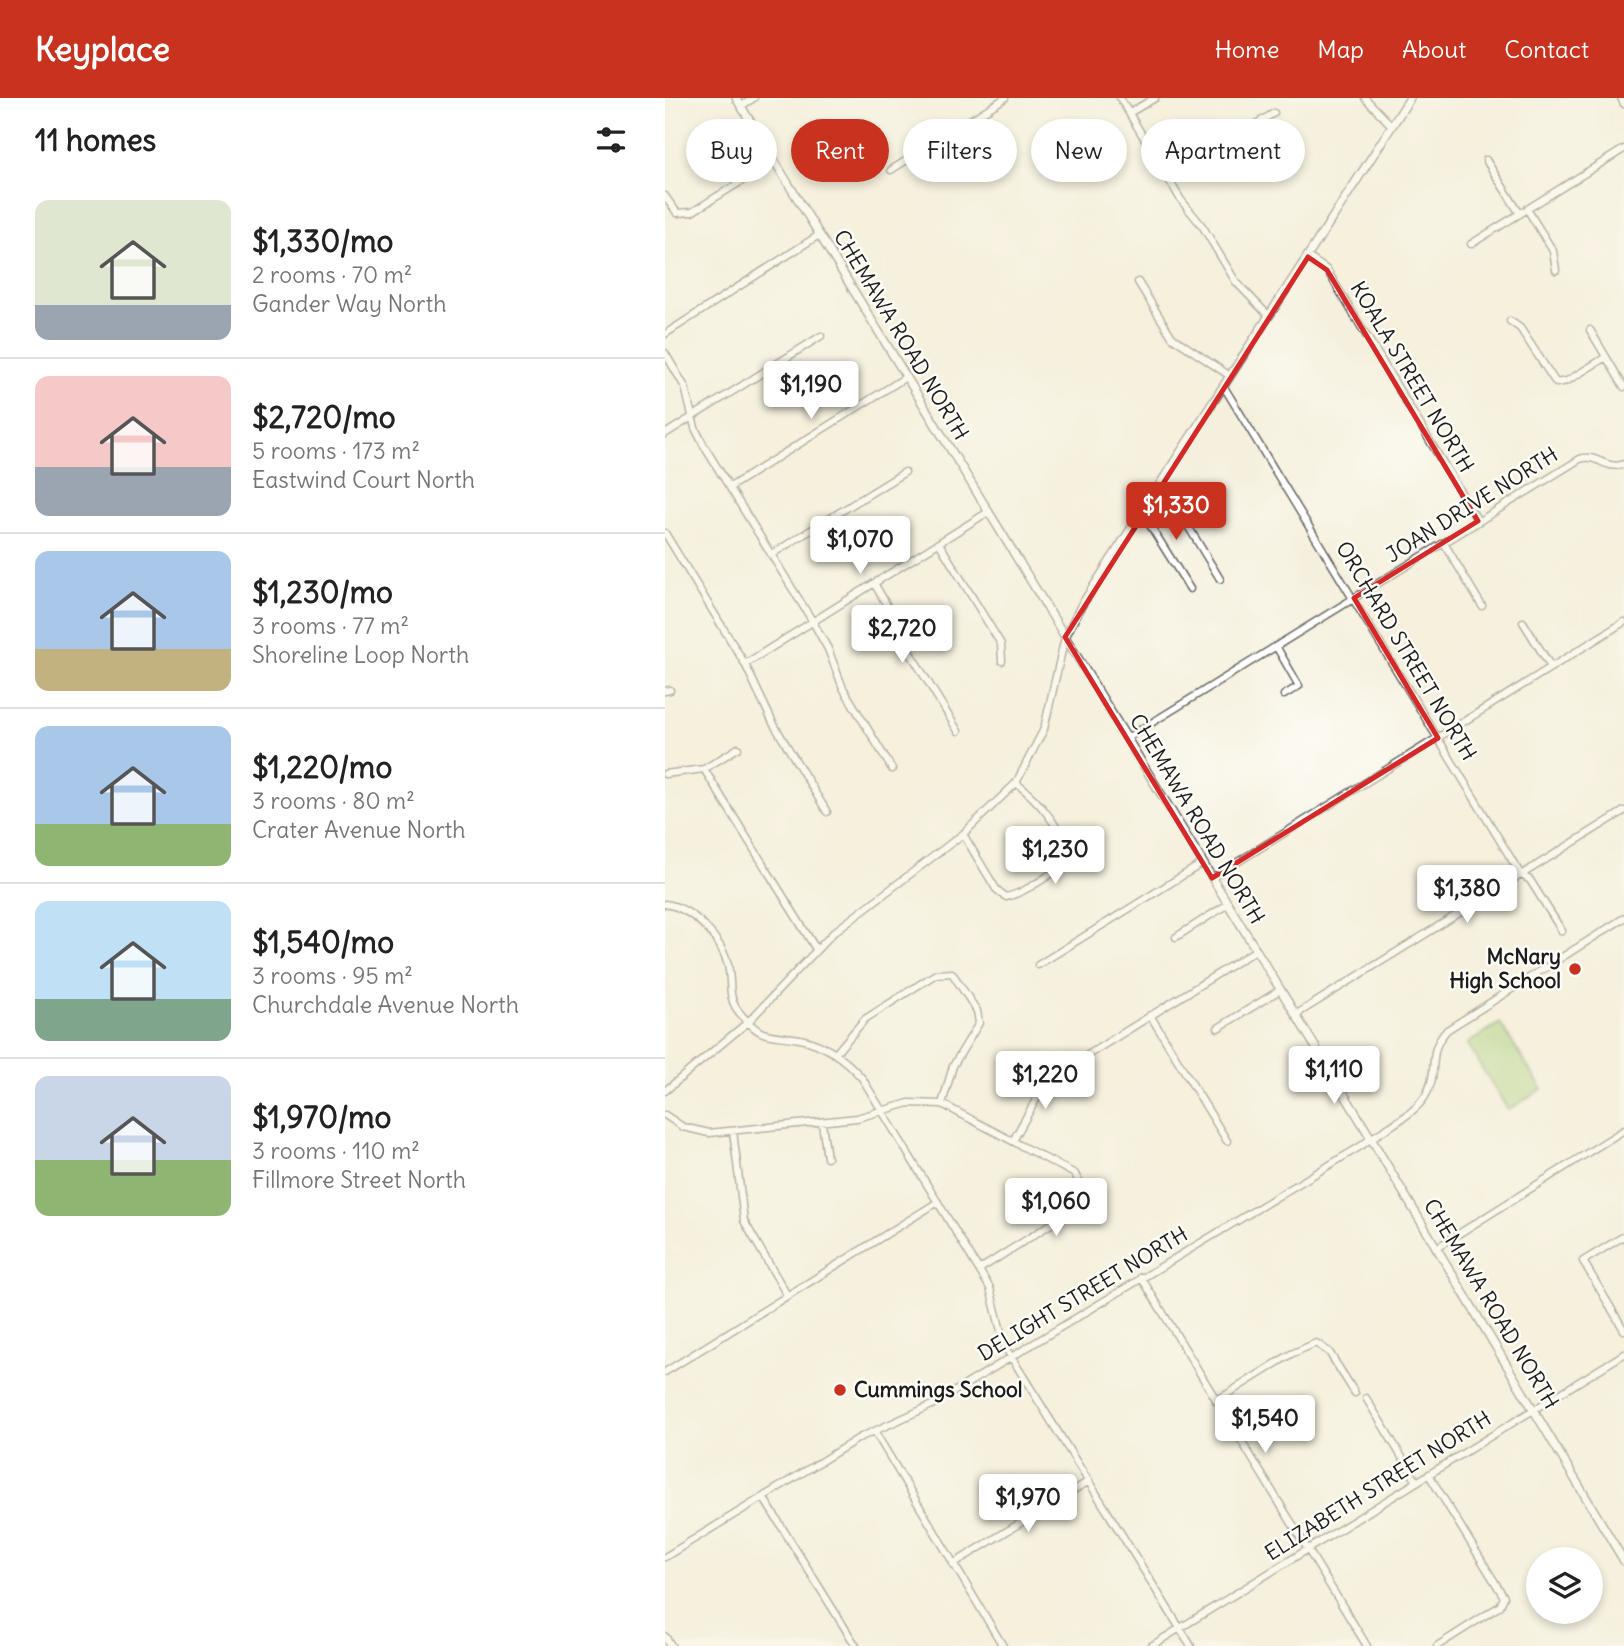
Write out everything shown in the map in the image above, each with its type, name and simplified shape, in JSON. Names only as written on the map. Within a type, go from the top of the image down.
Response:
[{"type":"street","name":"CHEMAWA ROAD NORTH","points":[[736,98],[749,119]]},
{"type":"street","points":[[741,106],[754,98]]},
{"type":"street","points":[[891,170],[1005,98]]},
{"type":"street","points":[[1120,98],[1141,133]]},
{"type":"street","points":[[1129,113],[1155,98]]},
{"type":"street","points":[[1364,98],[1391,125]]},
{"type":"street","points":[[665,1091],[748,1022],[834,932],[963,834],[1016,783],[1044,729],[1065,637],[1081,606],[1410,98]]},
{"type":"street","points":[[1621,98],[1624,104]]},
{"type":"street","points":[[1264,119],[1274,113]]},
{"type":"street","points":[[1471,244],[1624,149]]},
{"type":"street","points":[[1486,160],[1520,214]]},
{"type":"street","name":"CHEMAWA ROAD NORTH","points":[[777,166],[1256,950],[1624,1561]]},
{"type":"street","points":[[665,195],[673,209],[683,214],[692,212],[740,182]]},
{"type":"street","points":[[1171,182],[1241,289],[1269,316]]},
{"type":"street","points":[[1527,209],[1553,251],[1556,270]]},
{"type":"street","points":[[665,334],[819,235]]},
{"type":"street","name":"KOALA STREET NORTH","points":[[1308,257],[1327,270],[1478,521]]},
{"type":"street","points":[[1138,282],[1172,337],[1230,376]]},
{"type":"street","points":[[1510,321],[1520,328],[1556,383],[1567,381],[1606,357]]},
{"type":"street","points":[[1590,330],[1624,387]]},
{"type":"street","points":[[665,434],[821,336]]},
{"type":"street","points":[[665,354],[685,387],[704,446],[813,622],[828,649],[843,688],[892,769]]},
{"type":"street","points":[[730,487],[907,377]]},
{"type":"street","name":"ORCHARD STREET NORTH","points":[[1223,387],[1521,875],[1530,880],[1562,931]]},
{"type":"street","name":"JOAN DRIVE NORTH","points":[[1127,738],[1585,457],[1611,467],[1624,464]]},
{"type":"street","points":[[772,554],[905,472]]},
{"type":"street","points":[[1158,487],[1171,498],[1220,579]]},
{"type":"street","points":[[745,664],[988,512]]},
{"type":"street","points":[[1140,516],[1148,522],[1190,589]]},
{"type":"street","points":[[665,533],[745,664],[773,723],[827,812]]},
{"type":"street","points":[[939,542],[1001,645],[1002,661]]},
{"type":"street","points":[[1444,543],[1482,606]]},
{"type":"street","points":[[874,583],[898,625],[906,646],[958,730]]},
{"type":"street","points":[[1523,622],[1551,667]]},
{"type":"street","points":[[1212,878],[1624,622]]},
{"type":"street","points":[[1276,646],[1299,685],[1284,695]]},
{"type":"street","points":[[665,774],[705,769],[738,748]]},
{"type":"street","points":[[705,769],[816,949]]},
{"type":"street","points":[[963,834],[996,889],[1006,897],[1016,894],[1062,866],[1067,855],[1063,842],[1042,807],[1016,783]]},
{"type":"street","points":[[1295,1015],[1624,811]]},
{"type":"street","points":[[1038,965],[1203,863]]},
{"type":"street","points":[[665,904],[690,914],[710,933],[728,964],[733,1003],[748,1022],[765,1036],[798,1038],[836,1053],[862,1078],[990,1287],[1000,1336],[1011,1356],[1191,1646]]},
{"type":"street","points":[[1176,937],[1228,904]]},
{"type":"street","name":"DELIGHT STREET NORTH","points":[[665,1557],[859,1438],[922,1411],[1141,1277],[1186,1253],[1413,1110],[1425,1097],[1431,1083],[1434,1049],[1447,1030],[1624,918]]},
{"type":"street","points":[[1014,1139],[1038,1097],[1055,1077],[1256,950]]},
{"type":"street","points":[[836,1053],[865,1019],[936,974],[952,973],[977,1011],[979,1023],[953,1066],[942,1104]]},
{"type":"street","points":[[1218,1028],[1280,990]]},
{"type":"street","points":[[1150,1015],[1227,1141]]},
{"type":"street","points":[[665,1115],[683,1127],[697,1131],[733,1131],[822,1123],[909,1103],[942,1104],[1014,1139],[1080,1179],[1083,1195],[1078,1208],[980,1269]]},
{"type":"street","points":[[822,1123],[827,1158]]},
{"type":"street","points":[[1436,1248],[1624,1130]]},
{"type":"street","points":[[733,1131],[744,1221],[753,1241],[787,1295]]},
{"type":"street","points":[[665,1372],[938,1202]]},
{"type":"street","points":[[1624,1236],[1583,1261],[1624,1330]]},
{"type":"street","points":[[1141,1277],[1367,1646]]},
{"type":"street","points":[[1216,1401],[1310,1344],[1322,1346],[1355,1393]]},
{"type":"street","name":"ELIZABETH STREET NORTH","points":[[1150,1646],[1624,1354]]},
{"type":"street","points":[[1366,1398],[1417,1482]]},
{"type":"street","points":[[875,1432],[1003,1646]]},
{"type":"street","points":[[1429,1475],[1504,1601],[1437,1646]]},
{"type":"street","points":[[953,1564],[1089,1481]]},
{"type":"street","points":[[763,1497],[856,1646]]},
{"type":"street","points":[[665,1637],[671,1646]]},
{"type":"highlighted area","points":[[1308,257],[1327,270],[1478,521],[1354,598],[1438,738],[1212,878],[1065,637]]},
{"type":"green space","points":[[1500,1023],[1542,1089],[1508,1110],[1467,1044]]},
{"type":"place","name":"McNary High School","points":[[1575,969]]},
{"type":"place","name":"Cummings School","points":[[840,1390]]}]
